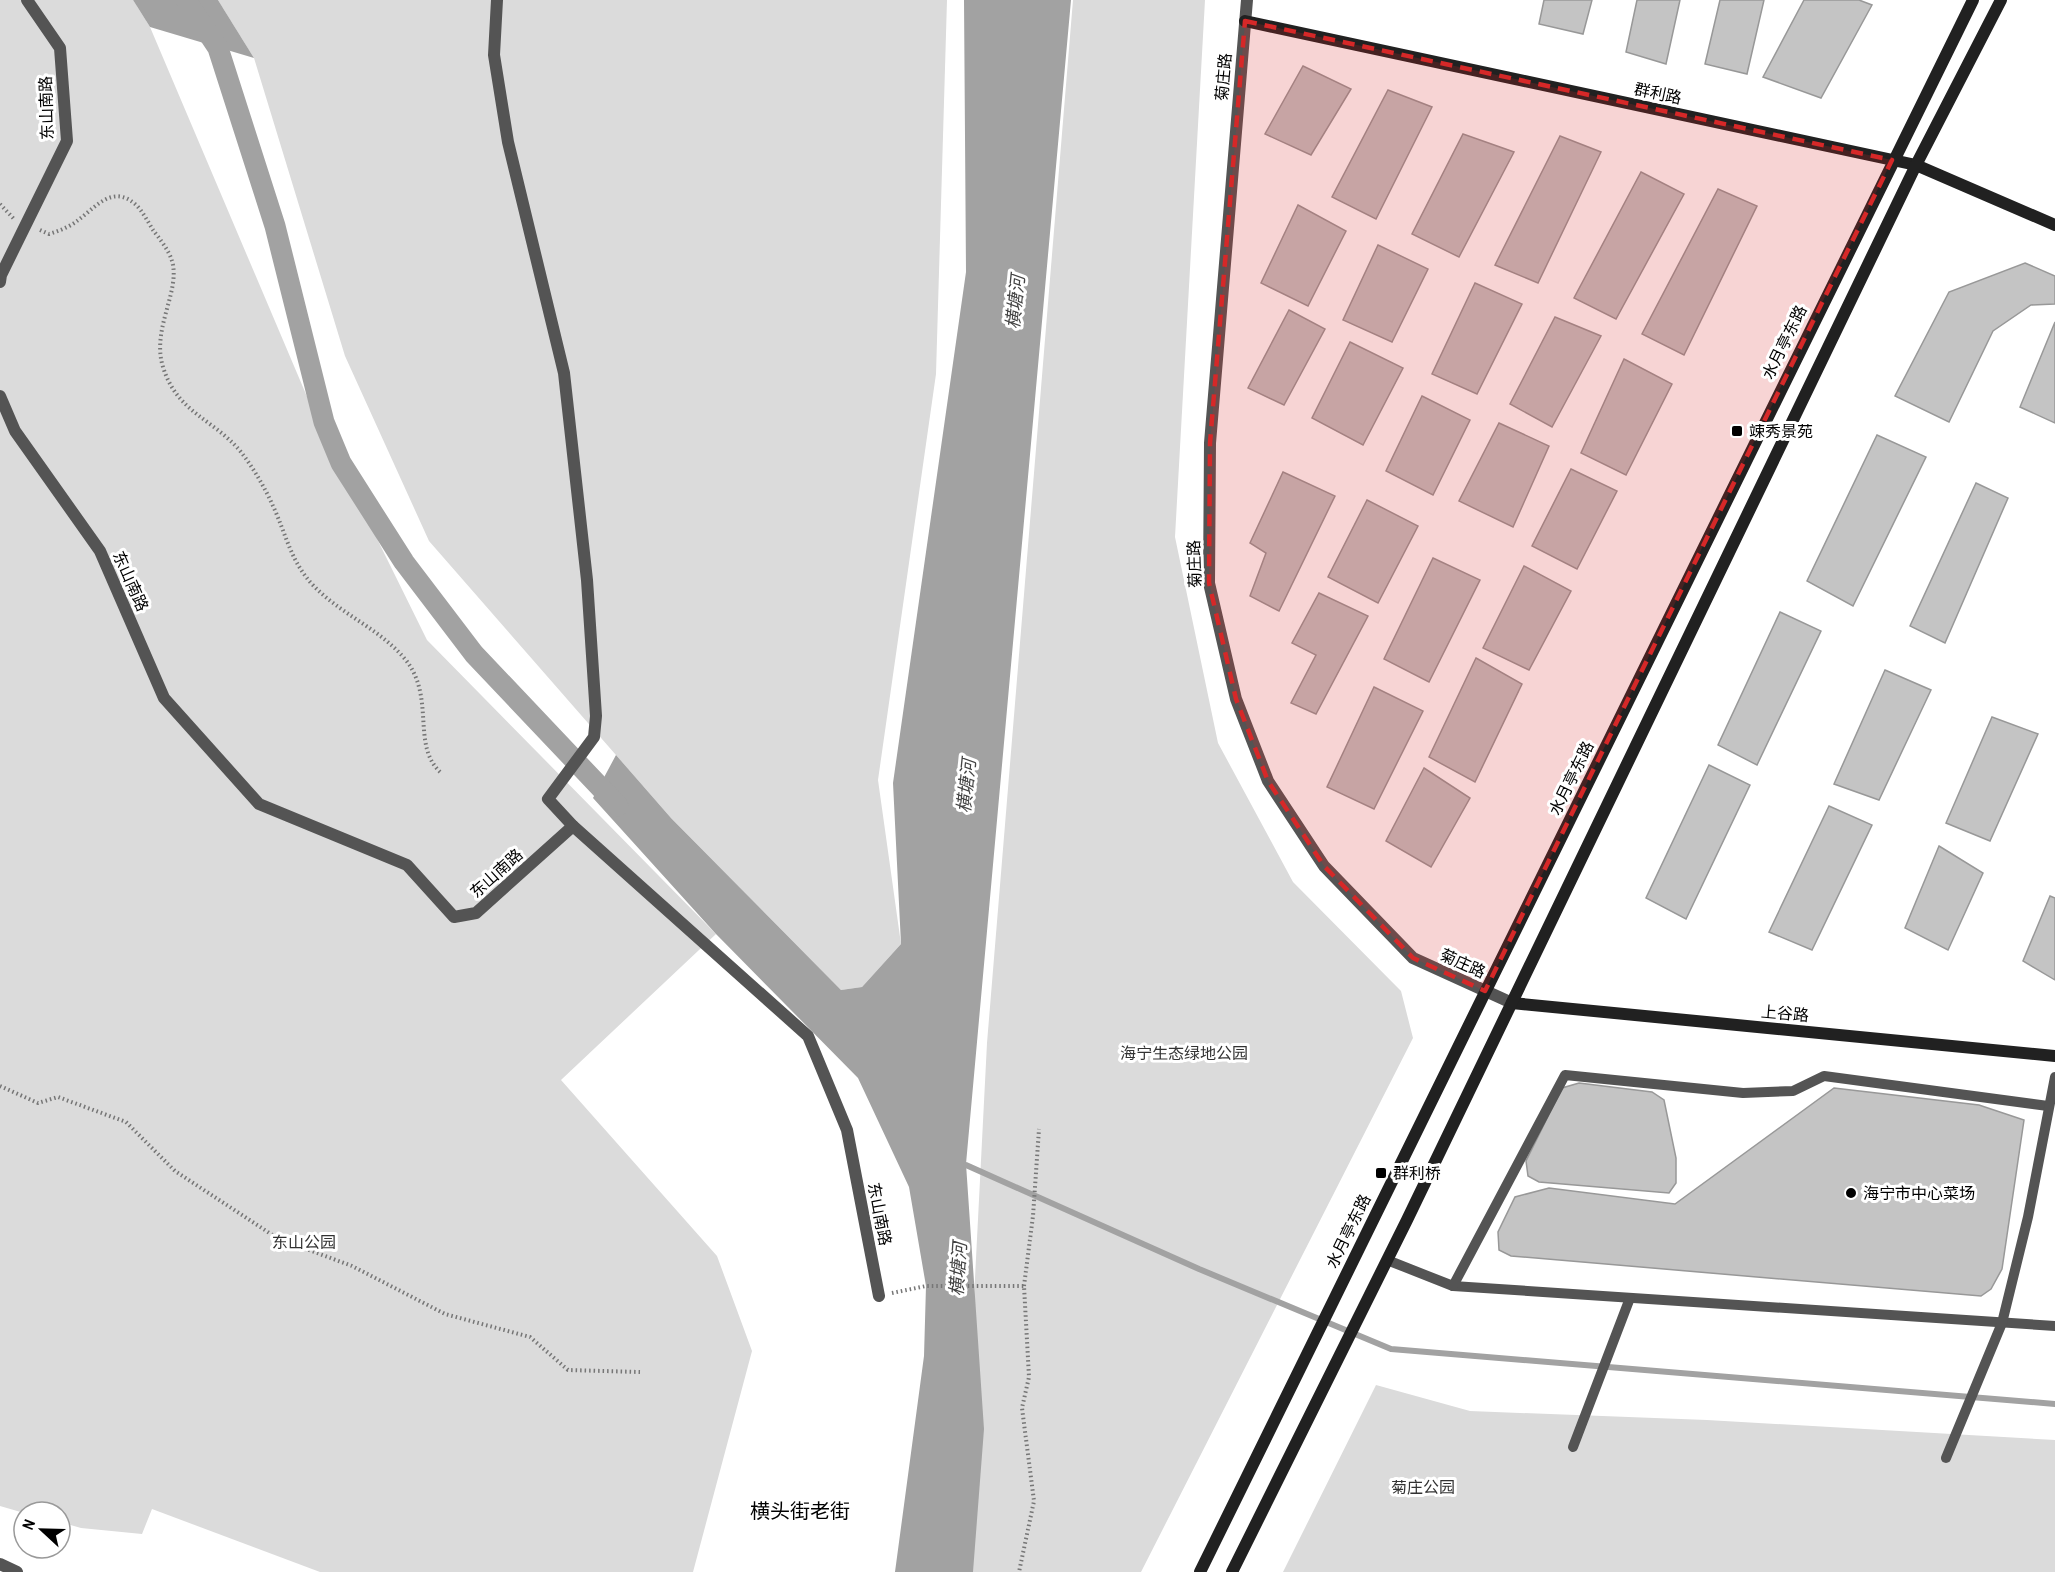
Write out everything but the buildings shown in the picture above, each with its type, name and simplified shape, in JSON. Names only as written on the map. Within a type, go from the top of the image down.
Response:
[{"type":"main road","name":"水月亭东路","points":[[1200,1572],[1892,160],[1973,0]]},
{"type":"main road","points":[[1232,1572],[1512,1003],[1916,165],[2001,0]]},
{"type":"main road","name":"群利路","points":[[1245,21],[1916,165],[2055,225]]},
{"type":"main road","name":"上谷路","points":[[1512,1003],[2055,1056]]},
{"type":"street","name":"东山南路","points":[[0,282],[1,275],[67,141],[60,48],[27,0]]},
{"type":"street","points":[[497,0],[494,55],[508,142],[564,373],[587,580],[596,716],[594,736],[562,784],[548,799],[573,826]]},
{"type":"street","name":"菊庄路","points":[[1247,0],[1210,443],[1209,583],[1236,699],[1268,781],[1324,866],[1413,958],[1512,1003]]},
{"type":"street","name":"东山南路","points":[[0,396],[15,431],[100,551],[164,698],[259,804],[407,865],[454,917],[476,913],[573,826],[808,1036],[847,1130],[879,1296]]},
{"type":"street","points":[[0,1564],[17,1572]]},
{"type":"lane","points":[[1453,1286],[1565,1075],[1743,1093],[1793,1091],[1824,1076],[2048,1106]]},
{"type":"lane","points":[[1946,1458],[2002,1323],[2028,1217],[2055,1077]]},
{"type":"lane","points":[[1387,1260],[1453,1286],[2055,1326]]},
{"type":"lane","points":[[1573,1447],[1630,1298]]},
{"type":"path","points":[[0,204],[13,218],[49,234],[78,221],[107,197],[121,196],[136,204],[172,261],[172,284],[159,330],[162,366],[178,399],[240,451],[274,508],[288,548],[310,582],[345,615],[380,633],[406,660],[419,681],[425,718],[425,746],[430,763],[440,772]]},
{"type":"path","points":[[0,1086],[38,1103],[57,1097],[126,1122],[175,1171],[277,1238],[352,1266],[445,1314],[530,1337],[568,1370],[640,1372]]},
{"type":"path","points":[[1019,1572],[1034,1501],[1022,1408],[1029,1377],[1024,1286],[1033,1216],[1039,1129]]},
{"type":"path","points":[[879,1296],[926,1286],[1024,1286]]},
{"type":"highlighted area","points":[[1245,21],[1892,160],[1485,991],[1413,958],[1324,866],[1268,781],[1236,699],[1209,583],[1210,443]]},
{"type":"green space","name":"东山公园","points":[[0,0],[133,0],[150,27],[308,399],[427,640],[716,934],[561,1080],[717,1256],[752,1351],[693,1572],[320,1572],[152,1509],[142,1534],[72,1525],[72,1500],[12,1500],[12,1510],[0,1506]]},
{"type":"green space","points":[[218,0],[947,0],[936,374],[878,780],[901,944],[862,987],[841,990],[671,818],[429,541],[345,356],[254,58]]},
{"type":"green space","name":"海宁生态绿地公园","points":[[1073,0],[1205,0],[1175,537],[1218,743],[1293,882],[1401,991],[1413,1038],[1141,1572],[960,1572],[987,1043]]},
{"type":"green space","name":"菊庄公园","points":[[1376,1385],[1470,1411],[1707,1420],[2055,1440],[2055,1572],[1283,1572]]},
{"type":"water","points":[[133,0],[218,0],[254,58],[150,27]]},
{"type":"water","name":"横塘河","points":[[964,0],[1071,0],[966,1164],[984,1429],[973,1572],[895,1572],[924,1356],[926,1286],[909,1187],[858,1078],[716,934],[593,798],[616,755],[671,818],[841,990],[862,987],[901,944],[893,783],[966,272]]},
{"type":"waterway","points":[[186,0],[218,48],[275,226],[324,422],[341,463],[404,562],[474,654],[618,806]]},
{"type":"waterway","points":[[966,1165],[1199,1269],[1391,1349],[2055,1404]]},
{"type":"place","name":"竦秀景苑","points":[[1737,431]]},
{"type":"place","name":"群利桥","points":[[1381,1173]]},
{"type":"place","name":"海宁市中心菜场","points":[[1851,1193]]},
{"type":"district","name":"横头街老街","points":[[800,1510]]}]
